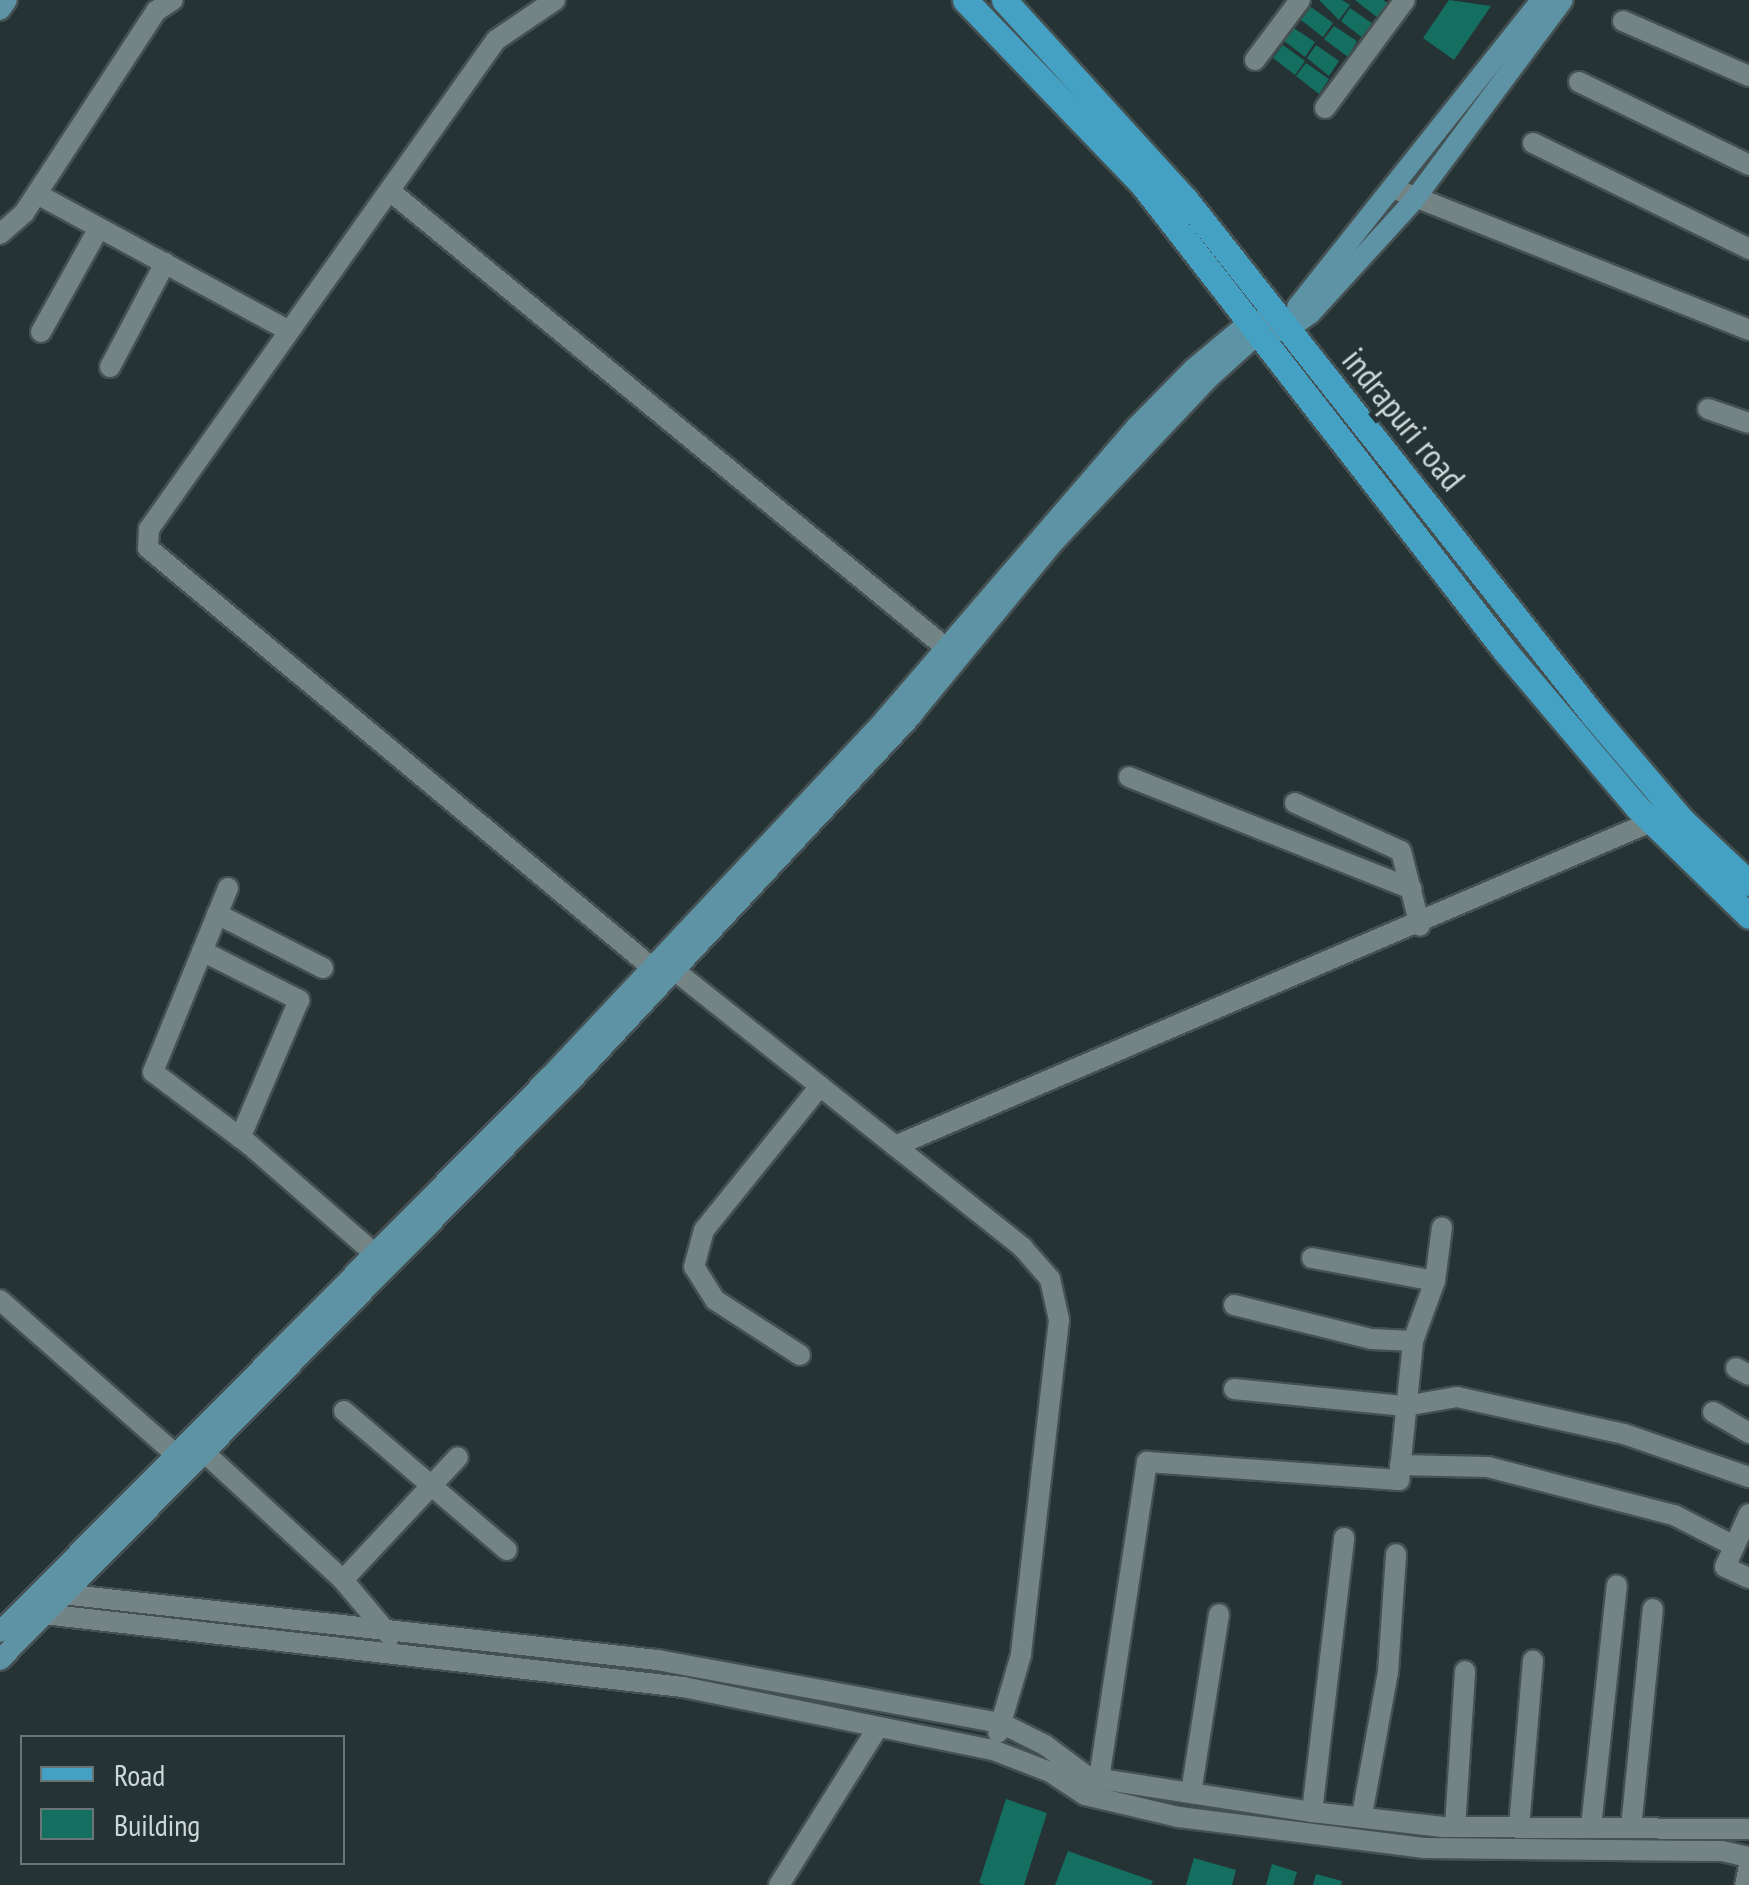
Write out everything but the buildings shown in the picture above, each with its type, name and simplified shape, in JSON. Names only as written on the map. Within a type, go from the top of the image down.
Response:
[{"type":"main road","points":[[966,0],[1142,184],[1268,326]]},
{"type":"main road","name":"indrapuri road","points":[[1004,0],[1186,200],[1321,410],[1506,652],[1651,822],[1749,916]]},
{"type":"main road","name":"indrapuri road","points":[[1268,326],[1683,821],[1749,882]]},
{"type":"street","points":[[0,10],[6,0]]},
{"type":"street","points":[[0,234],[37,194],[156,12],[173,0]]},
{"type":"street","points":[[555,0],[496,40],[149,529],[148,548],[650,966]]},
{"type":"street","points":[[1255,60],[1300,0]]},
{"type":"street","points":[[1325,108],[1405,0]]},
{"type":"street","points":[[0,1660],[62,1594],[187,1447],[374,1253],[484,1156],[650,966],[945,647],[1135,428],[1302,304],[1541,0]]},
{"type":"street","points":[[0,1632],[674,970],[912,715],[1068,527],[1268,326],[1310,314],[1414,200],[1563,0]]},
{"type":"street","points":[[1623,21],[1749,76]]},
{"type":"street","points":[[1579,82],[1749,165]]},
{"type":"street","points":[[1533,142],[1749,249]]},
{"type":"street","points":[[1396,189],[1414,200],[1748,327]]},
{"type":"street","points":[[390,191],[945,647]]},
{"type":"street","points":[[37,194],[288,330]]},
{"type":"street","points":[[40,332],[99,228]]},
{"type":"street","points":[[110,367],[164,264]]},
{"type":"street","points":[[1708,409],[1749,423]]},
{"type":"street","points":[[1128,777],[1412,889]]},
{"type":"street","points":[[1295,804],[1402,851],[1420,926]]},
{"type":"street","points":[[895,1146],[1420,926],[1651,822]]},
{"type":"street","points":[[228,888],[153,1072],[240,1138],[374,1253]]},
{"type":"street","points":[[217,914],[322,968]]},
{"type":"street","points":[[202,952],[299,1000],[240,1138]]},
{"type":"street","points":[[674,970],[1023,1248],[1057,1298],[1021,1656],[993,1750]]},
{"type":"street","points":[[800,1355],[715,1300],[694,1267],[704,1230],[820,1086]]},
{"type":"street","points":[[1099,1778],[1147,1462],[1400,1480],[1413,1341],[1435,1281],[1442,1227]]},
{"type":"street","points":[[1312,1258],[1435,1281]]},
{"type":"street","points":[[0,1300],[187,1447],[342,1580],[408,1657]]},
{"type":"street","points":[[1234,1305],[1371,1339],[1413,1341]]},
{"type":"street","points":[[1234,1390],[1405,1406],[1457,1398],[1527,1411],[1684,1451],[1749,1476]]},
{"type":"street","points":[[344,1411],[507,1550]]},
{"type":"street","points":[[1712,1412],[1749,1432]]},
{"type":"street","points":[[342,1580],[458,1457]]},
{"type":"street","points":[[1400,1465],[1488,1467],[1674,1515],[1734,1546]]},
{"type":"street","points":[[1749,1514],[1725,1568],[1749,1578]]},
{"type":"street","points":[[1312,1812],[1344,1538]]},
{"type":"street","points":[[1362,1815],[1388,1672],[1396,1554]]},
{"type":"street","points":[[1591,1827],[1617,1585]]},
{"type":"street","points":[[62,1594],[621,1655],[1001,1723],[1099,1778],[1312,1812],[1455,1827],[1748,1829],[1749,1818]]},
{"type":"street","points":[[1632,1828],[1653,1609]]},
{"type":"street","points":[[44,1614],[660,1683],[993,1750],[1050,1772],[1085,1795],[1179,1816],[1426,1848],[1722,1851],[1749,1857]]},
{"type":"street","points":[[1191,1793],[1219,1614]]},
{"type":"street","points":[[1519,1827],[1534,1661]]},
{"type":"street","points":[[1455,1827],[1465,1672]]},
{"type":"street","points":[[779,1885],[878,1726]]},
{"type":"street","points":[[1744,1885],[1749,1866]]}]
